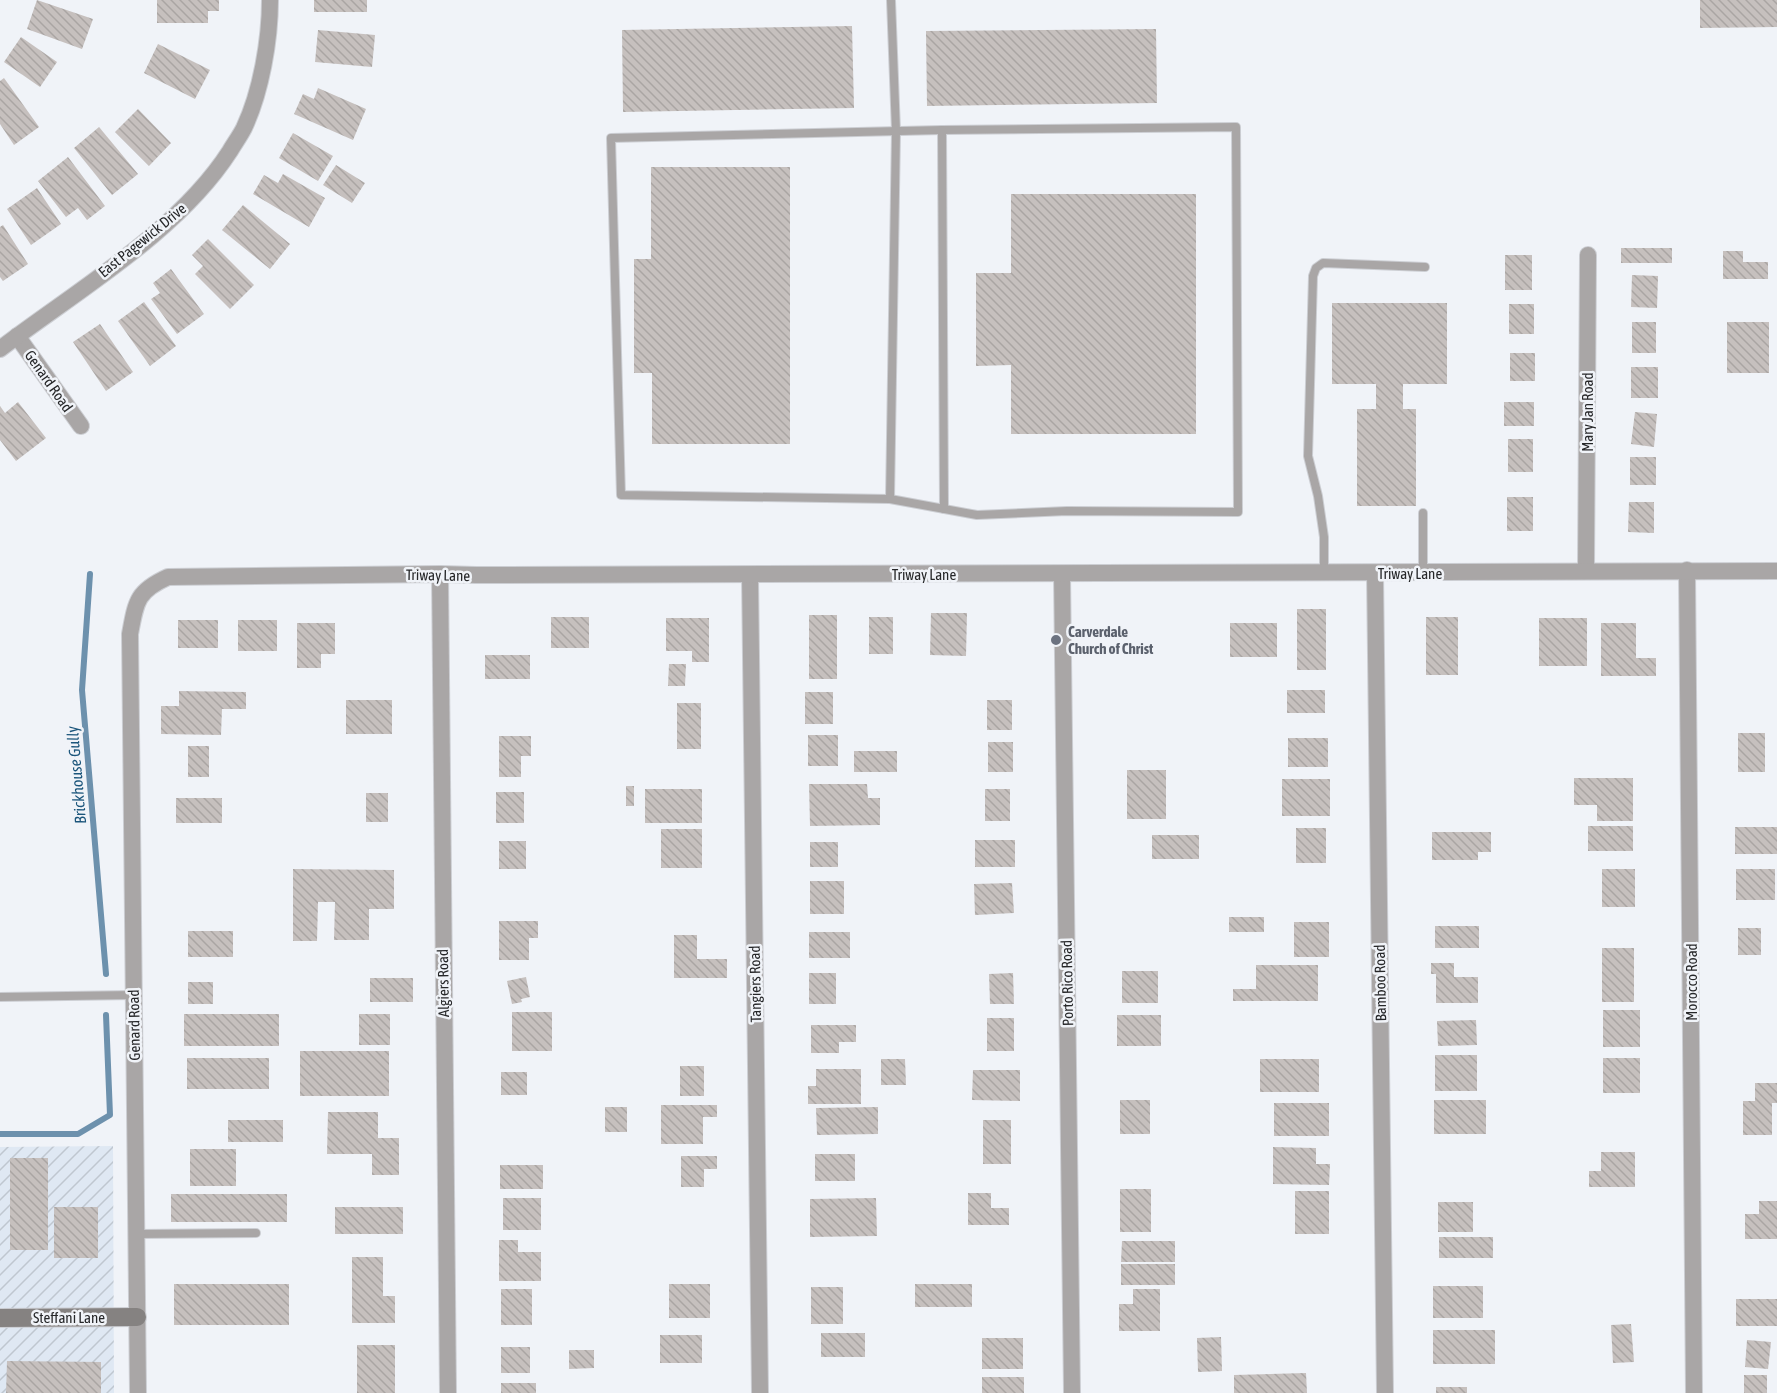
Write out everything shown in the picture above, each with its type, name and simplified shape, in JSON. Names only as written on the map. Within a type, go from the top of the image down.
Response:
[{"type":"street","name":"East Pagewick Drive","points":[[0,349],[140,246],[174,217],[215,174],[244,129],[262,76],[270,0]]},
{"type":"street","name":"Mary Jan Road","points":[[1586,570],[1588,255]]},
{"type":"street","name":"Genard Road","points":[[17,336],[81,426]]},
{"type":"street","name":"Morocco Road","points":[[1688,570],[1694,1393]]},
{"type":"street","name":"Triway Lane","points":[[130,657],[130,634],[135,607],[148,586],[168,577],[440,574],[1777,571]]},
{"type":"street","name":"Bamboo Road","points":[[1375,573],[1385,1393]]},
{"type":"street","name":"Algiers Road","points":[[440,574],[448,1393]]},
{"type":"street","name":"Porto Rico Road","points":[[1062,574],[1072,1393]]},
{"type":"street","name":"Tangiers Road","points":[[750,575],[759,1393]]},
{"type":"street","name":"Genard Road","points":[[130,657],[138,1393]]},
{"type":"street","name":"Steffani Lane","points":[[0,1318],[137,1317]]},
{"type":"lane","points":[[890,499],[896,131],[891,0]]},
{"type":"lane","points":[[1236,127],[1238,512],[1067,511],[977,515],[890,499],[621,495],[610,138],[896,131],[1236,127]]},
{"type":"lane","points":[[942,130],[944,509]]},
{"type":"lane","points":[[1324,573],[1324,537],[1318,496],[1308,456],[1313,276],[1316,268],[1323,263],[1425,267]]},
{"type":"lane","points":[[1423,513],[1423,573]]},
{"type":"lane","points":[[0,997],[134,995]]},
{"type":"lane","points":[[136,1234],[256,1233]]},
{"type":"shaded area","points":[[113,1146],[114,1393],[0,1393],[0,1147]]},
{"type":"building","points":[[37,0],[93,19],[82,49],[27,29]]},
{"type":"building","points":[[157,0],[219,0],[219,11],[208,11],[208,23],[157,23]]},
{"type":"building","points":[[314,0],[367,0],[367,12],[314,12]]},
{"type":"building","points":[[1700,0],[1777,0],[1777,27],[1700,28]]},
{"type":"building","points":[[852,26],[854,108],[623,112],[622,30]]},
{"type":"building","points":[[1156,29],[1157,103],[927,106],[926,31]]},
{"type":"building","points":[[318,30],[375,35],[372,67],[315,62]]},
{"type":"building","points":[[21,37],[57,62],[40,87],[4,62]]},
{"type":"building","points":[[158,44],[210,70],[195,99],[144,73]]},
{"type":"building","points":[[4,78],[39,127],[14,145],[0,124],[0,81]]},
{"type":"building","points":[[318,88],[366,109],[353,140],[294,114],[303,94],[314,99]]},
{"type":"building","points":[[138,109],[171,143],[149,166],[115,132]]},
{"type":"building","points":[[99,127],[138,174],[112,195],[74,148]]},
{"type":"building","points":[[293,133],[333,156],[318,181],[279,158]]},
{"type":"building","points":[[68,157],[105,206],[87,220],[78,208],[66,217],[38,181]]},
{"type":"building","points":[[336,165],[365,183],[352,203],[323,185]]},
{"type":"building","points":[[651,167],[790,167],[790,444],[652,444],[652,373],[634,373],[634,259],[651,259]]},
{"type":"building","points":[[283,174],[325,198],[309,227],[253,194],[264,175],[278,183]]},
{"type":"building","points":[[37,188],[61,224],[31,245],[7,209]]},
{"type":"building","points":[[1011,194],[1196,194],[1196,434],[1011,434],[1011,365],[976,366],[976,273],[1011,273]]},
{"type":"building","points":[[243,205],[290,244],[270,269],[222,230]]},
{"type":"building","points":[[3,225],[28,264],[3,281],[0,277],[0,227]]},
{"type":"building","points":[[208,239],[254,285],[230,309],[195,274],[203,266],[192,255]]},
{"type":"building","points":[[1621,248],[1672,248],[1672,263],[1621,263]]},
{"type":"building","points":[[1723,251],[1743,251],[1743,262],[1768,262],[1768,279],[1723,279]]},
{"type":"building","points":[[1505,255],[1532,255],[1532,290],[1505,290]]},
{"type":"building","points":[[171,269],[204,314],[177,334],[151,299],[160,293],[153,283]]},
{"type":"building","points":[[1632,275],[1658,276],[1657,308],[1631,307]]},
{"type":"building","points":[[144,302],[176,346],[150,366],[118,321]]},
{"type":"building","points":[[1332,303],[1447,303],[1447,384],[1403,384],[1403,409],[1416,409],[1416,506],[1357,506],[1357,409],[1376,409],[1376,384],[1332,384]]},
{"type":"building","points":[[1509,304],[1534,304],[1534,334],[1509,334]]},
{"type":"building","points":[[1632,322],[1656,322],[1656,353],[1632,353]]},
{"type":"building","points":[[1727,322],[1769,322],[1769,373],[1727,373]]},
{"type":"building","points":[[100,324],[133,372],[106,391],[73,342]]},
{"type":"building","points":[[1510,353],[1535,353],[1535,381],[1510,381]]},
{"type":"building","points":[[1631,367],[1658,367],[1658,398],[1631,398]]},
{"type":"building","points":[[18,402],[46,438],[16,461],[0,440],[0,406],[5,413]]},
{"type":"building","points":[[1504,402],[1534,402],[1534,426],[1504,426]]},
{"type":"building","points":[[1635,412],[1657,414],[1654,447],[1631,444]]},
{"type":"building","points":[[1508,439],[1533,439],[1533,472],[1508,472]]},
{"type":"building","points":[[1630,457],[1656,457],[1656,485],[1630,485]]},
{"type":"building","points":[[1507,497],[1533,497],[1533,531],[1507,531]]},
{"type":"building","points":[[1629,502],[1654,502],[1654,533],[1628,532]]},
{"type":"building","points":[[1297,609],[1326,609],[1326,670],[1297,670]]},
{"type":"building","points":[[931,613],[967,613],[966,656],[930,655]]},
{"type":"building","points":[[809,615],[837,615],[837,679],[809,679]]},
{"type":"building","points":[[551,617],[589,617],[589,648],[551,648]]},
{"type":"building","points":[[869,617],[893,617],[893,654],[869,654]]},
{"type":"building","points":[[1426,617],[1458,617],[1458,675],[1426,675]]},
{"type":"building","points":[[666,618],[709,618],[709,662],[692,662],[692,651],[666,651]]},
{"type":"building","points":[[1539,618],[1587,618],[1587,666],[1539,666]]},
{"type":"building","points":[[178,620],[218,620],[218,648],[178,648]]},
{"type":"building","points":[[238,620],[277,620],[277,651],[238,651]]},
{"type":"building","points":[[297,623],[335,623],[335,654],[321,654],[321,668],[297,668]]},
{"type":"building","points":[[1230,623],[1277,623],[1277,657],[1230,657]]},
{"type":"building","points":[[1601,623],[1636,623],[1636,658],[1656,658],[1656,676],[1601,676]]},
{"type":"building","points":[[485,655],[530,655],[530,679],[485,679]]},
{"type":"building","points":[[669,664],[686,664],[685,686],[668,686]]},
{"type":"building","points":[[1287,690],[1325,690],[1325,713],[1287,713]]},
{"type":"building","points":[[179,691],[246,692],[246,709],[222,709],[221,735],[161,734],[161,706],[179,706]]},
{"type":"building","points":[[805,692],[833,692],[833,724],[805,724]]},
{"type":"building","points":[[346,700],[392,700],[392,734],[346,734]]},
{"type":"building","points":[[987,700],[1012,700],[1012,730],[987,730]]},
{"type":"building","points":[[677,703],[701,703],[701,749],[677,749]]},
{"type":"building","points":[[1738,733],[1765,733],[1765,772],[1738,772]]},
{"type":"building","points":[[808,735],[838,735],[838,766],[808,766]]},
{"type":"building","points":[[499,736],[531,736],[531,756],[521,756],[521,777],[499,777]]},
{"type":"building","points":[[1288,738],[1328,738],[1328,767],[1288,767]]},
{"type":"building","points":[[988,742],[1013,742],[1013,772],[988,772]]},
{"type":"building","points":[[188,746],[209,746],[209,777],[188,777]]},
{"type":"building","points":[[854,751],[897,751],[897,772],[854,772]]},
{"type":"building","points":[[1127,770],[1166,770],[1166,819],[1127,819]]},
{"type":"building","points":[[1574,778],[1633,778],[1633,821],[1597,821],[1597,805],[1574,805]]},
{"type":"building","points":[[1282,779],[1330,779],[1330,816],[1282,816]]},
{"type":"building","points":[[809,784],[867,784],[868,798],[880,798],[880,825],[810,826]]},
{"type":"building","points":[[626,786],[634,786],[634,806],[626,806]]},
{"type":"building","points":[[645,789],[702,789],[702,823],[645,823]]},
{"type":"building","points":[[985,789],[1010,789],[1010,821],[985,821]]},
{"type":"building","points":[[496,792],[524,792],[524,823],[496,823]]},
{"type":"building","points":[[366,793],[388,793],[388,822],[366,822]]},
{"type":"building","points":[[176,798],[222,798],[222,823],[176,823]]},
{"type":"building","points":[[1588,826],[1633,826],[1633,851],[1588,851]]},
{"type":"building","points":[[1735,827],[1777,827],[1777,854],[1735,854]]},
{"type":"building","points":[[1296,828],[1326,828],[1326,863],[1296,863]]},
{"type":"building","points":[[661,829],[702,829],[702,868],[661,868]]},
{"type":"building","points":[[1432,832],[1491,832],[1491,852],[1478,852],[1478,860],[1432,860]]},
{"type":"building","points":[[1152,835],[1199,835],[1199,859],[1152,859]]},
{"type":"building","points":[[975,840],[1015,840],[1015,867],[975,867]]},
{"type":"building","points":[[499,841],[526,841],[526,869],[499,869]]},
{"type":"building","points":[[810,842],[838,842],[838,867],[810,867]]},
{"type":"building","points":[[293,869],[394,870],[394,909],[369,909],[369,940],[334,940],[335,902],[318,902],[317,941],[293,941]]},
{"type":"building","points":[[1602,869],[1635,869],[1635,907],[1602,907]]},
{"type":"building","points":[[1736,869],[1775,869],[1775,900],[1736,900]]},
{"type":"building","points":[[810,881],[844,881],[844,914],[810,914]]},
{"type":"building","points":[[1012,883],[1014,913],[975,915],[974,884]]},
{"type":"building","points":[[1229,917],[1264,917],[1264,932],[1229,932]]},
{"type":"building","points":[[499,921],[538,921],[538,938],[529,938],[529,960],[499,960]]},
{"type":"building","points":[[1294,922],[1329,922],[1329,957],[1294,957]]},
{"type":"building","points":[[1435,926],[1479,926],[1479,948],[1435,948]]},
{"type":"building","points":[[1738,928],[1761,928],[1761,955],[1738,955]]},
{"type":"building","points":[[188,931],[233,931],[233,957],[188,957]]},
{"type":"building","points":[[809,932],[850,932],[850,958],[809,958]]},
{"type":"building","points":[[674,935],[697,935],[697,959],[727,959],[727,978],[674,978]]},
{"type":"building","points":[[1602,948],[1634,948],[1634,1002],[1602,1002]]},
{"type":"building","points":[[1431,963],[1454,963],[1454,977],[1478,977],[1478,1003],[1436,1003],[1436,974],[1431,974]]},
{"type":"building","points":[[1256,965],[1318,965],[1318,1001],[1233,1001],[1233,989],[1256,989]]},
{"type":"building","points":[[1122,971],[1158,971],[1158,1003],[1122,1003]]},
{"type":"building","points":[[809,973],[836,973],[836,1004],[809,1004]]},
{"type":"building","points":[[1013,973],[1014,1004],[990,1004],[989,974]]},
{"type":"building","points":[[526,977],[530,997],[512,1004],[507,981]]},
{"type":"building","points":[[370,978],[413,978],[413,1002],[370,1002]]},
{"type":"building","points":[[188,982],[213,982],[213,1004],[188,1004]]},
{"type":"building","points":[[1603,1010],[1640,1010],[1640,1047],[1603,1047]]},
{"type":"building","points":[[512,1012],[552,1012],[552,1051],[512,1051]]},
{"type":"building","points":[[184,1014],[279,1014],[279,1046],[184,1046]]},
{"type":"building","points":[[359,1014],[390,1014],[390,1045],[359,1045]]},
{"type":"building","points":[[1117,1015],[1161,1015],[1161,1046],[1117,1046]]},
{"type":"building","points":[[987,1018],[1014,1018],[1014,1051],[987,1051]]},
{"type":"building","points":[[1476,1020],[1477,1045],[1438,1046],[1437,1021]]},
{"type":"building","points":[[811,1025],[856,1025],[856,1042],[839,1042],[839,1053],[811,1053]]},
{"type":"building","points":[[300,1051],[389,1051],[389,1096],[300,1096]]},
{"type":"building","points":[[1435,1055],[1477,1055],[1477,1091],[1435,1091]]},
{"type":"building","points":[[187,1058],[269,1058],[269,1089],[187,1089]]},
{"type":"building","points":[[1603,1058],[1640,1058],[1640,1093],[1603,1093]]},
{"type":"building","points":[[881,1059],[905,1059],[906,1085],[881,1085]]},
{"type":"building","points":[[1260,1059],[1319,1059],[1319,1092],[1260,1092]]},
{"type":"building","points":[[680,1066],[704,1066],[704,1096],[680,1096]]},
{"type":"building","points":[[816,1069],[861,1069],[861,1104],[808,1104],[808,1086],[816,1086]]},
{"type":"building","points":[[973,1070],[1020,1070],[1020,1101],[972,1100]]},
{"type":"building","points":[[501,1072],[527,1072],[527,1095],[501,1095]]},
{"type":"building","points":[[1755,1083],[1777,1083],[1777,1103],[1772,1103],[1772,1135],[1743,1135],[1743,1101],[1755,1101]]},
{"type":"building","points":[[1120,1100],[1150,1100],[1150,1134],[1120,1134]]},
{"type":"building","points":[[1434,1100],[1486,1100],[1486,1134],[1434,1134]]},
{"type":"building","points":[[1274,1103],[1329,1103],[1329,1136],[1274,1136]]},
{"type":"building","points":[[661,1105],[717,1105],[717,1117],[703,1117],[703,1144],[661,1144]]},
{"type":"building","points":[[605,1107],[627,1107],[627,1132],[605,1132]]},
{"type":"building","points":[[878,1107],[878,1134],[817,1135],[816,1108]]},
{"type":"building","points":[[328,1112],[378,1112],[378,1138],[399,1138],[399,1175],[372,1175],[372,1154],[327,1154]]},
{"type":"building","points":[[228,1120],[283,1120],[283,1142],[228,1142]]},
{"type":"building","points":[[983,1120],[1011,1120],[1011,1164],[983,1164]]},
{"type":"building","points":[[1273,1147],[1316,1148],[1316,1164],[1330,1164],[1329,1185],[1273,1184]]},
{"type":"building","points":[[190,1149],[236,1149],[236,1186],[190,1186]]},
{"type":"building","points":[[1601,1152],[1635,1152],[1635,1187],[1589,1187],[1589,1171],[1601,1171]]},
{"type":"building","points":[[815,1154],[855,1154],[855,1181],[815,1181]]},
{"type":"building","points":[[681,1156],[717,1156],[717,1169],[704,1169],[704,1187],[681,1187]]},
{"type":"building","points":[[10,1158],[48,1158],[48,1250],[10,1250]]},
{"type":"building","points":[[500,1165],[543,1165],[543,1189],[500,1189]]},
{"type":"building","points":[[1120,1189],[1151,1189],[1151,1232],[1120,1232]]},
{"type":"building","points":[[1295,1191],[1329,1191],[1329,1234],[1295,1234]]},
{"type":"building","points":[[968,1193],[991,1193],[991,1208],[1009,1208],[1009,1225],[968,1225]]},
{"type":"building","points":[[171,1194],[287,1194],[287,1222],[171,1222]]},
{"type":"building","points":[[503,1198],[541,1198],[541,1230],[503,1230]]},
{"type":"building","points":[[876,1198],[877,1236],[810,1237],[810,1199]]},
{"type":"building","points":[[1759,1201],[1777,1201],[1777,1239],[1745,1239],[1745,1214],[1759,1214]]},
{"type":"building","points":[[1438,1202],[1473,1202],[1473,1232],[1438,1232]]},
{"type":"building","points":[[54,1207],[98,1207],[98,1258],[54,1258]]},
{"type":"building","points":[[335,1207],[403,1207],[403,1234],[335,1234]]},
{"type":"building","points":[[1439,1237],[1493,1237],[1493,1258],[1439,1258]]},
{"type":"building","points":[[499,1240],[518,1240],[518,1252],[541,1252],[541,1281],[499,1281]]},
{"type":"building","points":[[1122,1241],[1175,1241],[1175,1262],[1121,1262]]},
{"type":"building","points":[[352,1257],[383,1257],[383,1296],[395,1296],[395,1323],[352,1323]]},
{"type":"building","points":[[1121,1264],[1175,1264],[1175,1285],[1121,1285]]},
{"type":"building","points":[[174,1284],[289,1284],[289,1325],[174,1325]]},
{"type":"building","points":[[669,1284],[710,1284],[710,1318],[669,1318]]},
{"type":"building","points":[[915,1284],[972,1284],[972,1307],[915,1307]]},
{"type":"building","points":[[1433,1286],[1483,1286],[1483,1318],[1433,1318]]},
{"type":"building","points":[[811,1287],[843,1287],[843,1324],[811,1324]]},
{"type":"building","points":[[501,1289],[532,1289],[532,1325],[501,1325]]},
{"type":"building","points":[[1133,1289],[1160,1289],[1160,1331],[1119,1331],[1119,1304],[1133,1304]]},
{"type":"building","points":[[1736,1299],[1777,1299],[1777,1326],[1736,1326]]},
{"type":"building","points":[[1631,1324],[1634,1362],[1613,1363],[1611,1325]]},
{"type":"building","points":[[1433,1330],[1495,1330],[1495,1364],[1433,1364]]},
{"type":"building","points":[[821,1333],[865,1333],[865,1357],[821,1357]]},
{"type":"building","points":[[660,1335],[702,1335],[702,1363],[660,1363]]},
{"type":"building","points":[[1221,1337],[1222,1371],[1198,1372],[1197,1338]]},
{"type":"building","points":[[982,1338],[1023,1338],[1023,1369],[982,1369]]},
{"type":"building","points":[[1747,1340],[1771,1342],[1768,1369],[1745,1367]]},
{"type":"building","points":[[357,1345],[395,1345],[395,1393],[357,1393]]},
{"type":"building","points":[[501,1347],[530,1347],[530,1373],[501,1373]]},
{"type":"building","points":[[569,1350],[594,1350],[594,1368],[569,1369]]},
{"type":"building","points":[[7,1361],[101,1362],[101,1393],[6,1393]]},
{"type":"building","points":[[1306,1373],[1307,1393],[1234,1393],[1234,1375]]},
{"type":"building","points":[[1744,1375],[1767,1375],[1767,1393],[1744,1393]]},
{"type":"building","points":[[982,1377],[1024,1377],[1024,1393],[982,1393]]},
{"type":"building","points":[[501,1383],[536,1383],[536,1393],[501,1393]]},
{"type":"building","points":[[1436,1387],[1467,1387],[1467,1393],[1436,1393]]},
{"type":"waterway","name":"Brickhouse Gully","points":[[90,574],[82,690],[106,974]]},
{"type":"waterway","name":"Brickhouse Gully","points":[[0,1134],[78,1134],[110,1115],[106,1015]]},
{"type":"place","name":"Carverdale Church of Christ","points":[[1056,640]]}]
